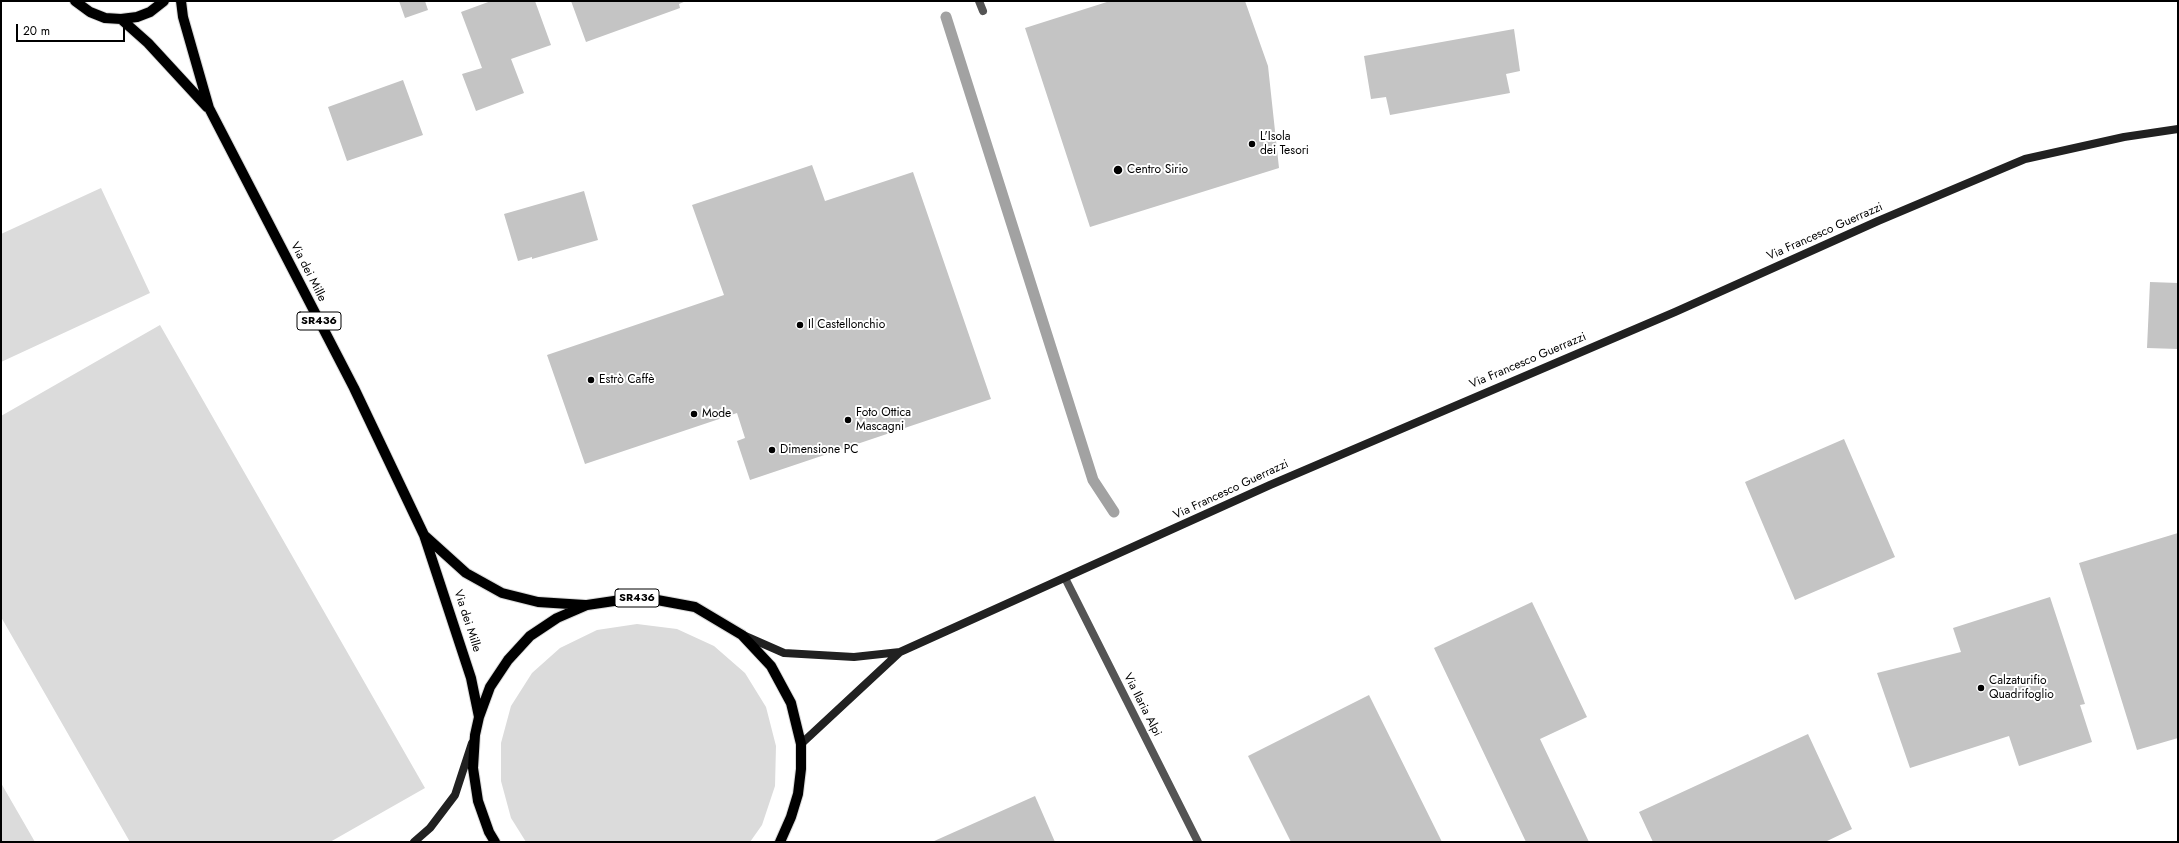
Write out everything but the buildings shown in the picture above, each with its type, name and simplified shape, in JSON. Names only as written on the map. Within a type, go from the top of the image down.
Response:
[{"type":"main road","points":[[73,2],[90,12],[105,18],[121,20],[137,17],[150,12],[164,1]]},
{"type":"main road","name":"Via dei Mille","points":[[181,1],[183,17],[209,108],[354,388],[424,535],[471,678],[479,717]]},
{"type":"main road","name":"Via dei Mille","points":[[121,20],[148,43],[209,108]]},
{"type":"main road","name":"Via Francesco Guerrazzi","points":[[742,634],[784,653],[854,657],[900,652],[1270,485],[1675,312],[1878,221],[2025,159],[2124,137],[2178,129]]},
{"type":"main road","name":"Via dei Mille","points":[[424,535],[466,573],[502,593],[538,602],[587,605]]},
{"type":"main road","name":"SR436","points":[[495,842],[489,832],[478,801],[473,768],[475,735],[479,717],[494,681],[508,660],[530,636],[557,618],[587,605],[641,597],[695,607],[742,634],[771,666],[791,703],[801,744],[802,769],[798,794],[791,817],[780,842]]},
{"type":"main road","name":"Via Francesco Guerrazzi","points":[[801,744],[900,652]]},
{"type":"main road","points":[[414,842],[430,828],[455,795],[475,735]]},
{"type":"street","points":[[979,1],[983,11]]},
{"type":"street","name":"Via Ilaria Alpi","points":[[1065,578],[1198,842]]},
{"type":"shaded area","points":[[101,188],[150,293],[1,362],[1,234]]},
{"type":"shaded area","points":[[160,325],[425,788],[330,842],[130,842],[1,617],[1,416]]},
{"type":"shaded area","points":[[637,624],[677,629],[714,646],[745,673],[766,707],[776,746],[775,786],[762,825],[750,842],[526,842],[511,818],[501,781],[501,743],[511,706],[532,673],[560,648],[597,630]]},
{"type":"shaded area","points":[[1,783],[35,842],[1,842]]},
{"type":"waterway","points":[[946,17],[1093,480],[1114,512]]},
{"type":"place","name":"L'Isola dei Tesori","points":[[1252,144]]},
{"type":"place","name":"Centro Sirio","points":[[1118,170]]},
{"type":"place","name":"Il Castellonchio","points":[[800,325]]},
{"type":"place","name":"Estrò Caffè","points":[[591,380]]},
{"type":"place","name":"Mode","points":[[694,414]]},
{"type":"place","name":"Foto Ottica Mascagni","points":[[848,420]]},
{"type":"place","name":"Dimensione PC","points":[[772,450]]},
{"type":"place","name":"Calzaturifio Quadrifoglio","points":[[1981,688]]}]
